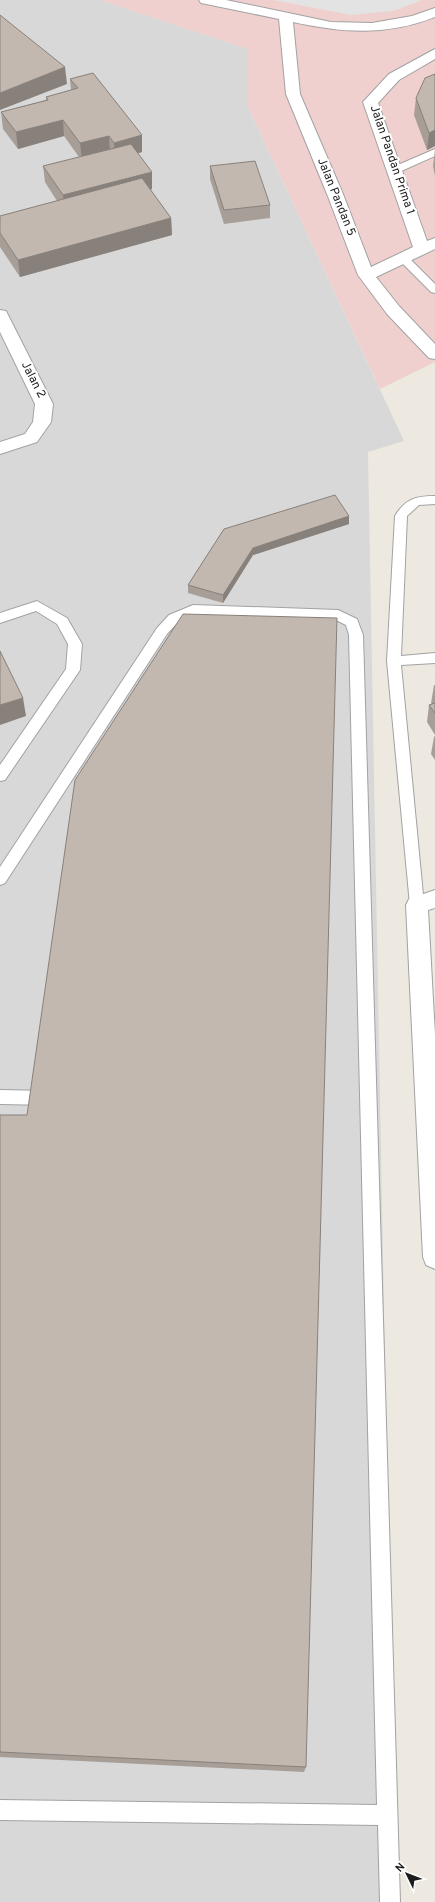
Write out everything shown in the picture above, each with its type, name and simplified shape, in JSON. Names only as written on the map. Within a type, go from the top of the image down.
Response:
[{"type":"street","points":[[206,0],[330,26],[372,27],[415,20],[435,12]]},
{"type":"street","name":"Jalan Pandan 5","points":[[286,17],[293,94],[335,194],[366,275],[393,310],[435,354]]},
{"type":"street","name":"Jalan Pandan Prima 1","points":[[429,246],[395,170],[370,102],[394,77],[435,54]]},
{"type":"street","points":[[366,275],[429,246]]},
{"type":"street","name":"Jalan 2","points":[[0,315],[44,404],[42,422],[31,438],[0,448]]},
{"type":"street","points":[[426,902],[435,1257]]},
{"type":"lane","points":[[395,170],[435,152]]},
{"type":"lane","points":[[403,258],[435,290]]},
{"type":"lane","points":[[426,902],[394,661],[401,516],[407,506],[419,500],[435,500]]},
{"type":"lane","points":[[0,618],[37,606],[62,621],[75,644],[73,670],[0,776]]},
{"type":"lane","points":[[0,879],[82,764],[162,631],[174,618],[193,610],[338,615],[352,622],[356,635],[390,1902]]},
{"type":"lane","points":[[394,661],[435,658]]},
{"type":"lane","points":[[0,1097],[62,1098]]},
{"type":"lane","points":[[0,1810],[387,1815]]},
{"type":"shaded area","points":[[0,0],[100,0],[248,49],[248,107],[404,441],[368,452],[395,1902],[0,1902]]},
{"type":"shaded area","points":[[100,0],[435,0],[435,362],[380,389],[248,107],[248,49]]},
{"type":"shaded area","points":[[273,0],[422,0],[393,11],[351,15]]},
{"type":"building","points":[[0,15],[65,67],[0,93]]},
{"type":"building","points":[[93,73],[142,135],[114,143],[109,136],[80,143],[63,120],[16,132],[1,112],[48,100],[46,97],[78,88],[70,79]]},
{"type":"building","points":[[435,74],[435,130],[429,133],[416,98],[425,78]]},
{"type":"building","points":[[131,144],[152,172],[63,195],[43,166]]},
{"type":"building","points":[[255,161],[270,205],[224,210],[210,166]]},
{"type":"building","points":[[142,178],[171,218],[18,260],[0,233],[0,216]]},
{"type":"building","points":[[335,495],[349,516],[253,548],[223,595],[188,585],[224,529]]},
{"type":"building","points":[[183,614],[337,618],[306,1767],[0,1752],[0,1115],[27,1115],[75,780]]},
{"type":"building","points":[[0,651],[23,698],[0,705]]},
{"type":"building","points":[[435,703],[435,713],[429,705]]}]
